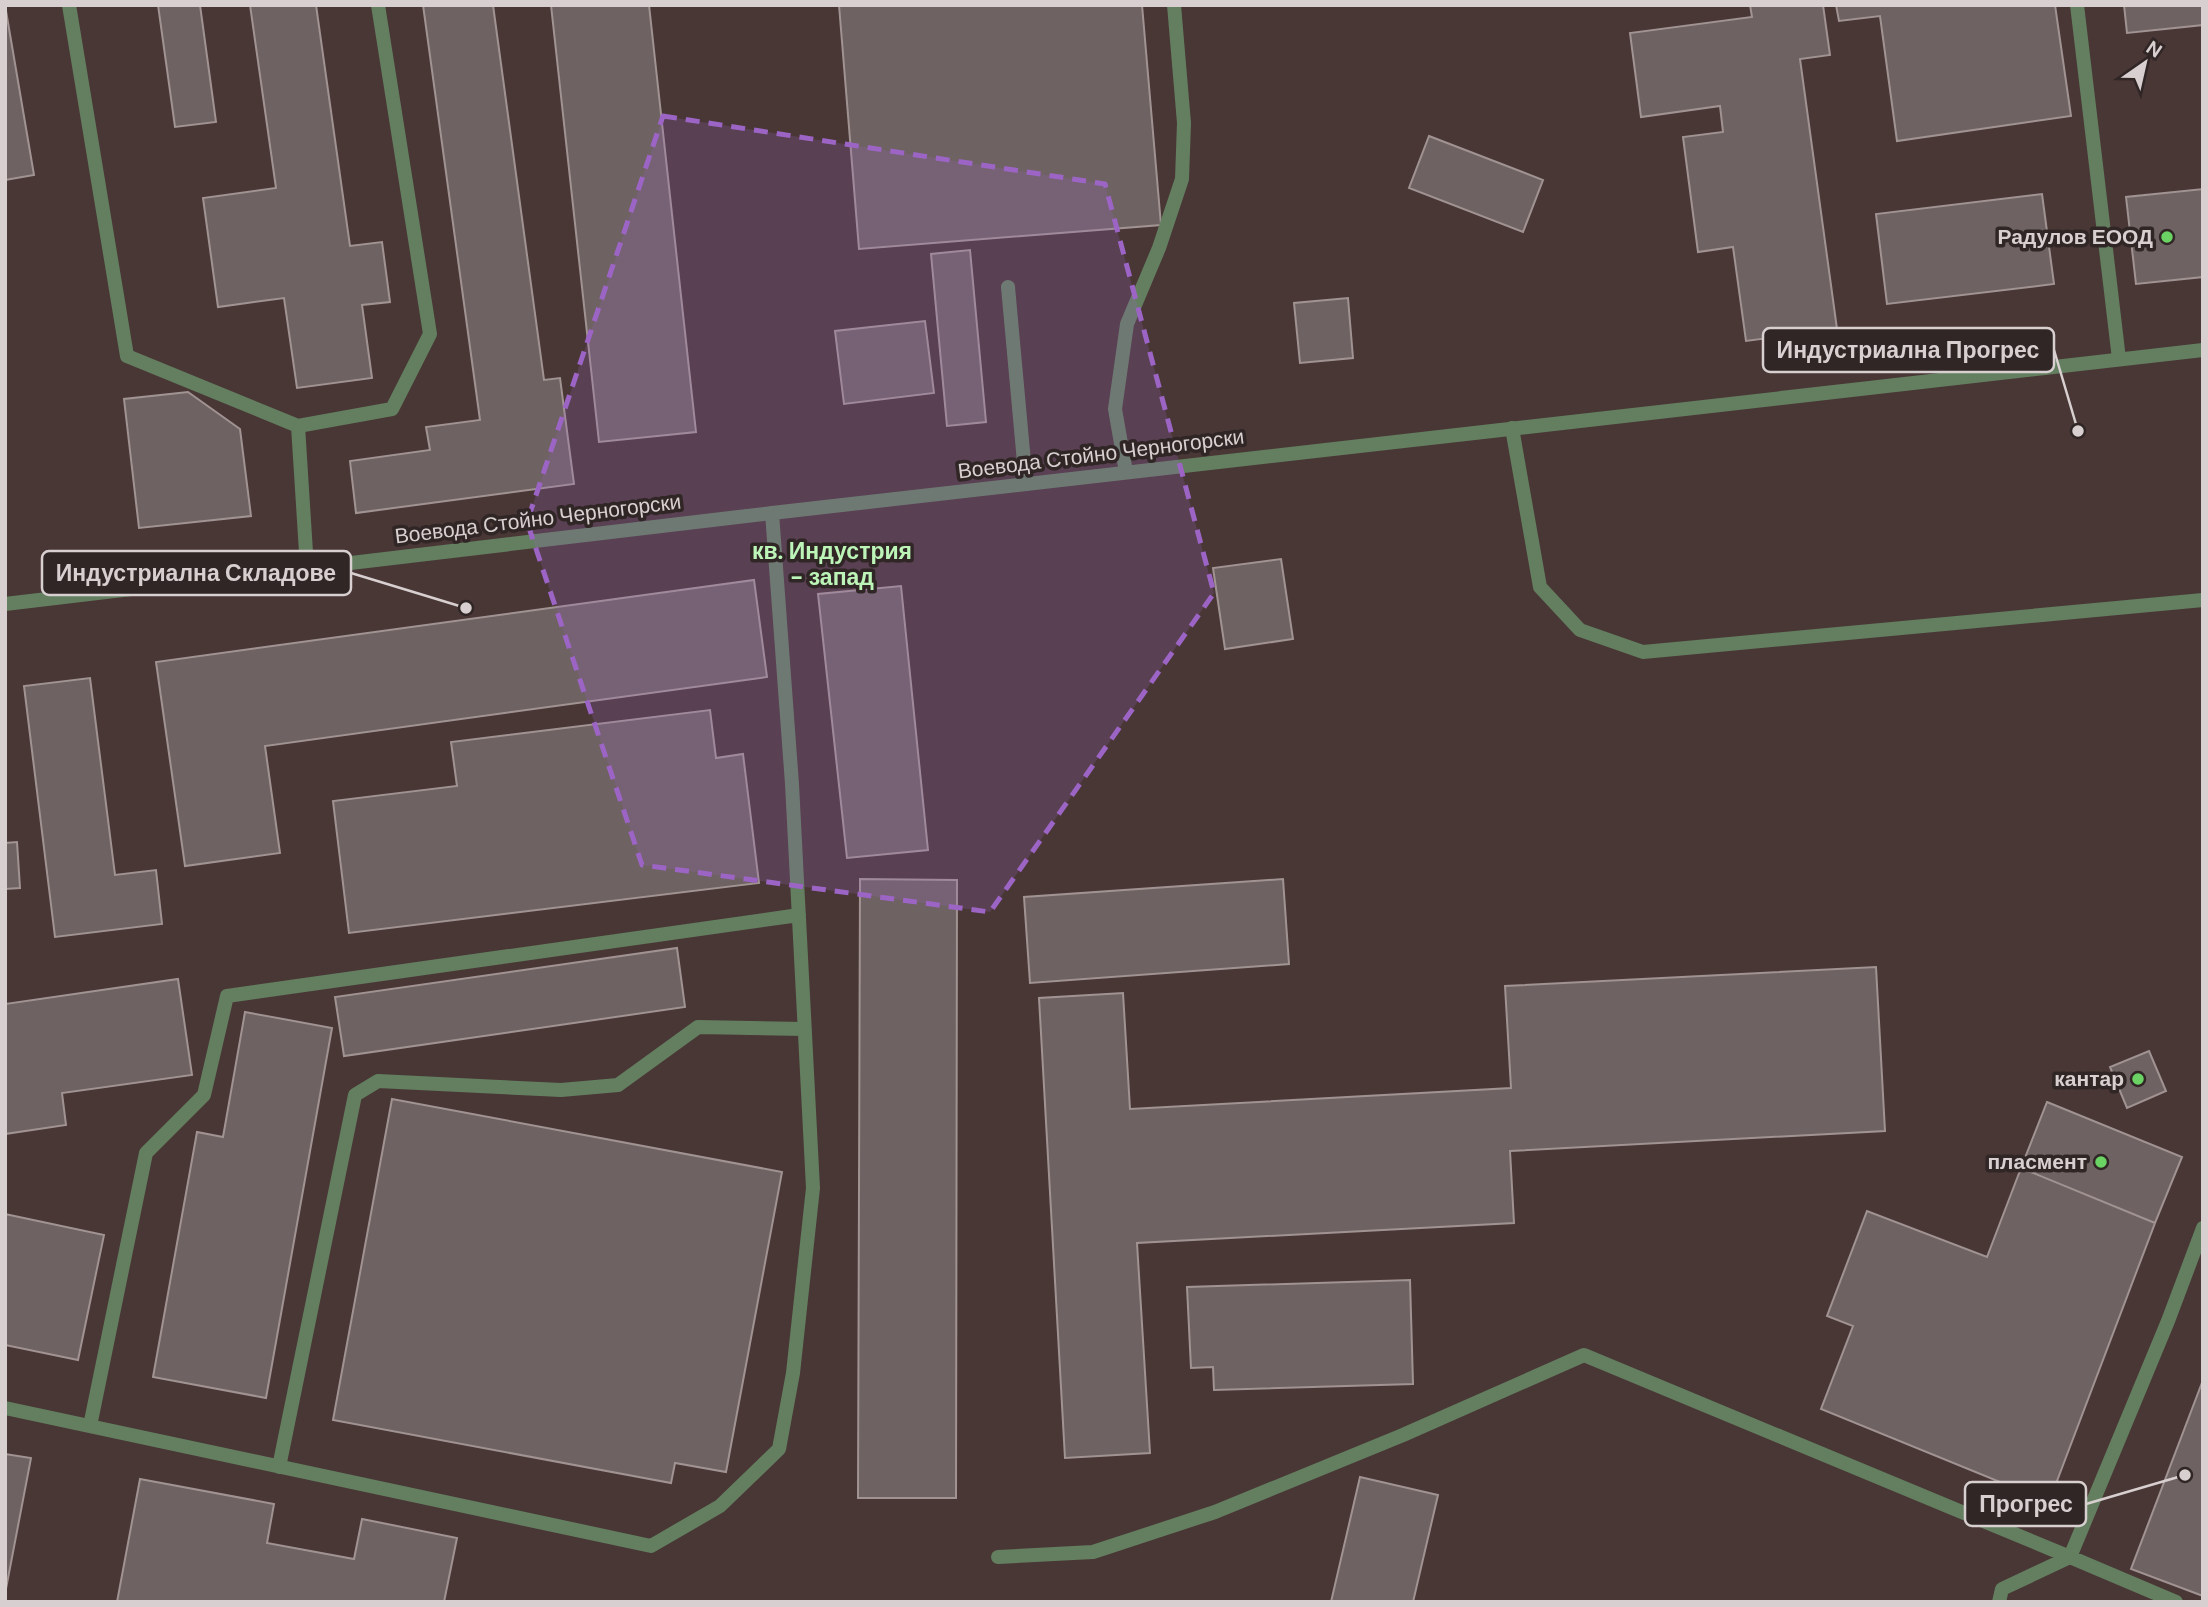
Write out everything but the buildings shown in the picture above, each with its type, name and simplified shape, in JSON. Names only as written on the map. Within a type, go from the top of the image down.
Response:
[{"type":"street","points":[[69,5],[127,356],[298,426],[392,409],[430,334],[378,5]]},
{"type":"street","points":[[1126,472],[1115,410],[1127,324],[1159,248],[1182,179],[1184,123],[1174,5]]},
{"type":"street","points":[[2077,5],[2119,359]]},
{"type":"street","points":[[1008,287],[1026,484]]},
{"type":"street","name":"Воевода Стойно Черногорски","points":[[5,604],[1126,472],[2203,350]]},
{"type":"street","points":[[298,426],[307,568]]},
{"type":"street","points":[[1512,428],[1540,587],[1580,630],[1643,652],[2203,600]]},
{"type":"street","points":[[5,1408],[651,1546],[720,1506],[779,1449],[793,1373],[813,1188],[792,784],[772,513]]},
{"type":"street","points":[[90,1426],[146,1153],[204,1095],[227,996],[799,915]]},
{"type":"street","points":[[279,1467],[355,1095],[378,1081],[561,1090],[618,1085],[698,1027],[804,1029]]},
{"type":"street","points":[[1999,1602],[2002,1589],[2070,1556],[2168,1321],[2203,1228]]},
{"type":"street","points":[[998,1557],[1093,1552],[1215,1512],[1584,1355],[2176,1602]]},
{"type":"highlighted area","points":[[663,116],[1105,184],[1214,593],[990,912],[642,865],[527,522]]},
{"type":"shaded area","points":[[5,5],[2203,5],[2203,1602],[5,1602]]},
{"type":"place","name":"Радулов ЕООД","points":[[2167,237]]},
{"type":"place","name":"Индустриална Прогрес","points":[[2078,431]]},
{"type":"place","name":"Индустриална Складове","points":[[466,608]]},
{"type":"place","name":"кантар","points":[[2138,1079]]},
{"type":"place","name":"пласмент","points":[[2101,1162]]},
{"type":"place","name":"Прогрес","points":[[2185,1475]]},
{"type":"district","name":"кв. Индустрия - запад","points":[[832,564]]}]
